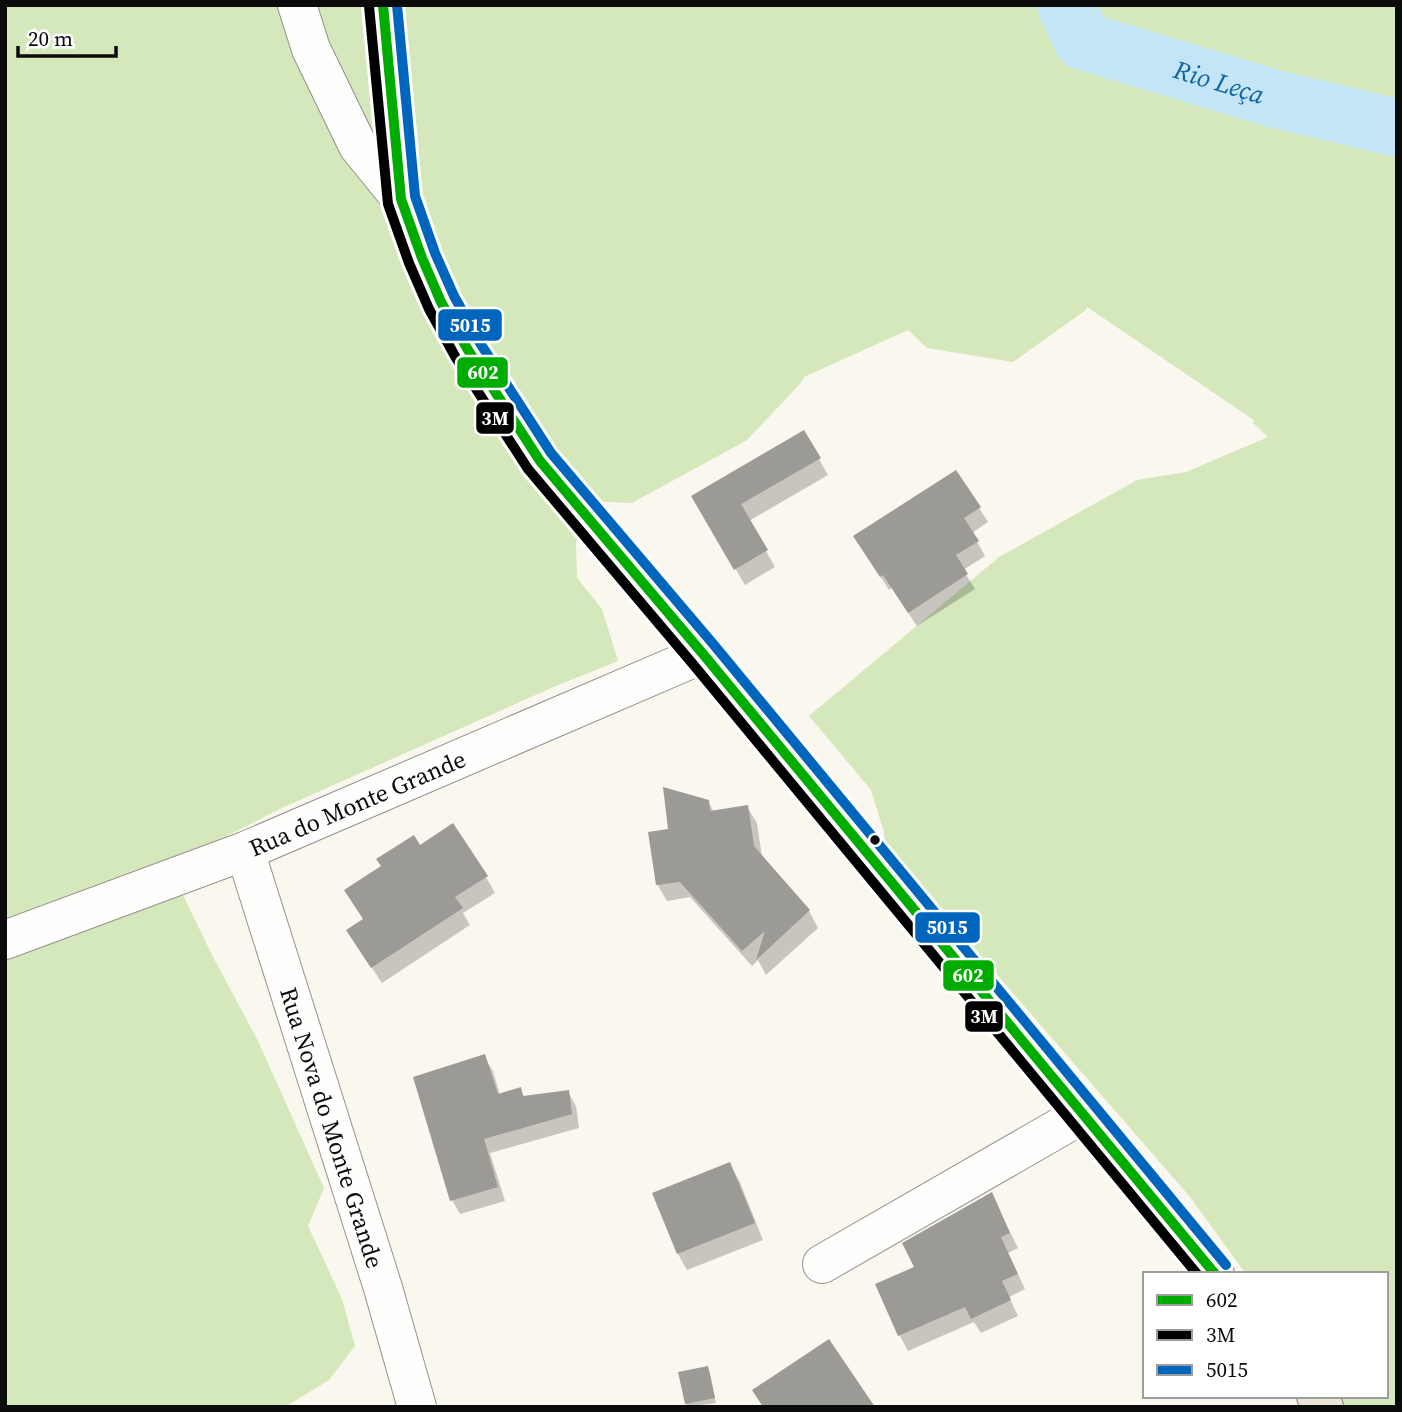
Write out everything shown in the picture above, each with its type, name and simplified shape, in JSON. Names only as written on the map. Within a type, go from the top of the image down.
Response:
[{"type":"main road","points":[[383,5],[401,199],[441,302],[468,350],[540,461],[703,654],[1213,1272]]},
{"type":"street","points":[[297,5],[312,49],[358,146],[401,199]]},
{"type":"street","name":"Rua do Monte Grande","points":[[5,940],[245,851],[703,654]]},
{"type":"street","name":"Rua Nova do Monte Grande","points":[[245,851],[383,1288],[417,1407]]},
{"type":"street","points":[[822,1264],[1083,1114]]},
{"type":"green space","points":[[5,5],[1397,5],[1397,1407],[1342,1407],[1336,1398],[1388,1398],[1388,1272],[1245,1272],[1190,1197],[885,846],[884,832],[871,790],[809,716],[999,557],[1137,480],[1186,472],[1268,437],[1253,423],[1254,420],[1087,307],[1013,362],[927,348],[908,330],[804,377],[747,440],[632,503],[589,501],[576,542],[577,578],[602,609],[618,661],[282,808],[181,859],[182,893],[258,1041],[324,1188],[308,1226],[342,1299],[355,1346],[329,1380],[285,1407],[5,1407]]},
{"type":"building","points":[[804,430],[821,458],[741,504],[768,550],[734,570],[691,496]]},
{"type":"building","points":[[956,470],[981,507],[964,518],[979,541],[956,555],[968,574],[908,613],[853,536]]},
{"type":"building","points":[[663,787],[709,800],[710,811],[748,805],[754,846],[810,910],[756,960],[765,931],[742,951],[680,882],[656,885],[648,832],[668,829]]},
{"type":"building","points":[[453,823],[488,876],[455,897],[463,908],[371,968],[346,930],[363,919],[344,890],[381,866],[376,859],[414,835],[420,845]]},
{"type":"building","points":[[485,1054],[498,1094],[521,1087],[523,1096],[569,1090],[572,1114],[484,1139],[498,1187],[450,1201],[413,1077]]},
{"type":"building","points":[[730,1162],[755,1223],[677,1254],[652,1193]]},
{"type":"building","points":[[992,1192],[1010,1233],[1001,1237],[1018,1274],[1002,1281],[1011,1300],[971,1319],[965,1307],[898,1336],[875,1284],[914,1267],[902,1243]]},
{"type":"building","points":[[829,1339],[875,1407],[763,1407],[752,1390]]},
{"type":"building","points":[[708,1366],[715,1398],[685,1404],[678,1372]]},
{"type":"waterway","name":"Rio Leça","points":[[1066,5],[1083,41],[1275,99],[1397,128]]},
{"type":"transit line","name":"602","points":[[383,5],[401,199],[441,302],[468,350],[540,461],[703,654],[1213,1272]]},
{"type":"transit line","name":"5015","points":[[397,5],[415,196],[454,296],[480,343],[551,453],[714,645],[1226,1265]]},
{"type":"transit line","name":"3M","points":[[369,6],[388,204],[429,309],[456,358],[528,469],[692,663],[1195,1272]]}]
